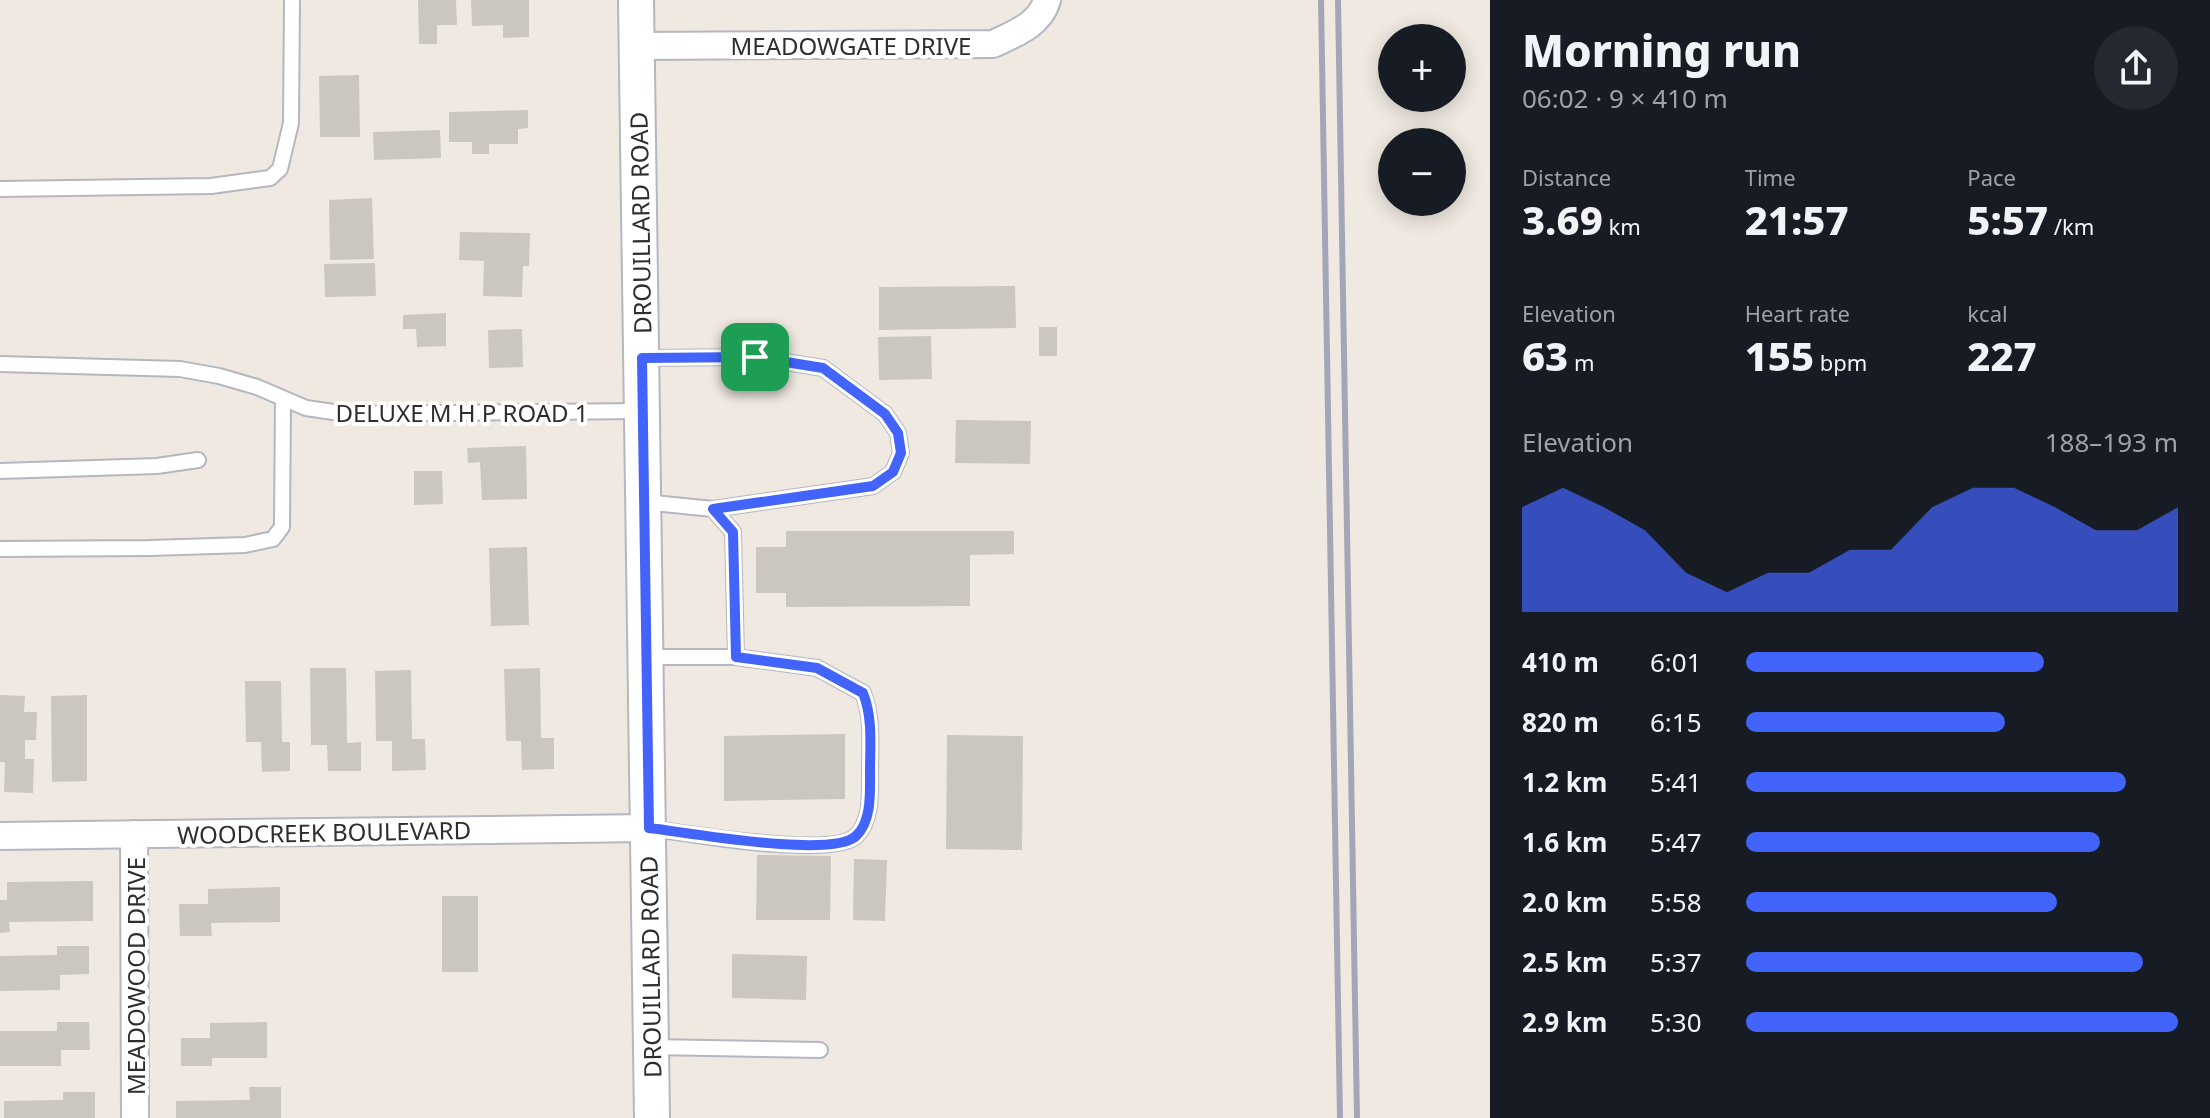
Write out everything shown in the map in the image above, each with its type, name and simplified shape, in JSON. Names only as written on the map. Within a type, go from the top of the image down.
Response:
[{"type":"street","name":"DROUILLARD ROAD","points":[[636,0],[652,1118]]},
{"type":"street","name":"MEADOWGATE DRIVE","points":[[637,46],[993,44],[1025,29],[1044,10],[1047,0]]},
{"type":"street","name":"WOODCREEK BOULEVARD","points":[[0,836],[649,828]]},
{"type":"street","name":"MEADOWOOD DRIVE","points":[[134,834],[135,1118]]},
{"type":"lane","points":[[0,189],[211,186],[270,178],[280,169],[291,123],[292,0]]},
{"type":"lane","points":[[642,358],[755,357],[823,368],[885,414],[898,433],[901,453],[893,472],[873,486],[713,509],[644,502]]},
{"type":"lane","name":"DELUXE M H P ROAD 1","points":[[0,364],[180,369],[257,387],[306,408],[347,414],[643,411]]},
{"type":"lane","points":[[0,549],[245,545],[273,539],[282,527],[283,400]]},
{"type":"lane","points":[[0,471],[157,466],[198,460]]},
{"type":"lane","points":[[713,509],[733,532],[736,657]]},
{"type":"lane","points":[[647,657],[736,657],[817,668],[863,693],[870,710],[867,818],[858,835],[850,841],[832,845],[755,842],[649,828]]},
{"type":"lane","points":[[651,1047],[820,1050]]},
{"type":"building","points":[[418,0],[456,0],[457,25],[437,25],[437,44],[419,44]]},
{"type":"building","points":[[471,0],[529,0],[529,37],[503,38],[503,25],[472,26]]},
{"type":"building","points":[[359,75],[360,137],[320,137],[319,76]]},
{"type":"building","points":[[528,110],[528,128],[518,129],[518,144],[489,144],[489,154],[472,154],[472,142],[449,142],[449,112]]},
{"type":"building","points":[[440,130],[441,158],[374,160],[373,132]]},
{"type":"building","points":[[372,198],[374,259],[330,260],[329,200]]},
{"type":"building","points":[[460,232],[530,233],[529,266],[523,266],[522,297],[483,296],[484,261],[459,260]]},
{"type":"building","points":[[375,263],[376,296],[325,297],[324,264]]},
{"type":"building","points":[[1015,286],[1016,328],[879,330],[879,287]]},
{"type":"building","points":[[446,313],[446,346],[417,347],[416,329],[403,329],[403,315]]},
{"type":"building","points":[[1039,327],[1057,327],[1057,356],[1039,356]]},
{"type":"building","points":[[522,329],[523,367],[489,368],[488,330]]},
{"type":"building","points":[[931,336],[932,379],[879,380],[878,337]]},
{"type":"building","points":[[956,420],[1031,421],[1030,464],[955,463]]},
{"type":"building","points":[[526,446],[527,499],[482,500],[480,462],[468,463],[467,448]]},
{"type":"building","points":[[414,471],[442,471],[443,504],[414,505]]},
{"type":"building","points":[[786,531],[1014,531],[1014,554],[970,555],[970,606],[786,607],[786,593],[756,593],[756,547],[786,547]]},
{"type":"building","points":[[527,547],[529,625],[491,626],[489,548]]},
{"type":"building","points":[[310,668],[346,668],[347,743],[361,742],[361,771],[328,771],[327,745],[311,745]]},
{"type":"building","points":[[540,668],[541,738],[554,738],[554,769],[522,770],[521,741],[506,741],[504,669]]},
{"type":"building","points":[[411,670],[412,739],[425,739],[426,770],[392,771],[392,741],[376,741],[375,671]]},
{"type":"building","points":[[245,681],[281,681],[282,742],[290,742],[290,771],[262,772],[261,742],[246,742]]},
{"type":"building","points":[[0,695],[25,696],[24,712],[37,712],[36,740],[25,740],[25,759],[34,759],[33,793],[4,792],[5,762],[0,762]]},
{"type":"building","points":[[87,695],[87,781],[52,782],[51,696]]},
{"type":"building","points":[[845,734],[845,799],[724,801],[724,736]]},
{"type":"building","points":[[947,735],[1023,736],[1022,850],[946,849]]},
{"type":"building","points":[[757,855],[831,856],[830,920],[756,920]]},
{"type":"building","points":[[854,859],[887,860],[885,921],[853,920]]},
{"type":"building","points":[[93,881],[93,921],[9,922],[10,932],[0,933],[0,900],[7,900],[7,882]]},
{"type":"building","points":[[280,887],[280,922],[211,923],[212,936],[180,936],[179,904],[208,904],[208,889]]},
{"type":"building","points":[[442,896],[478,896],[478,972],[442,972]]},
{"type":"building","points":[[57,946],[89,946],[89,974],[60,975],[60,990],[0,991],[0,956],[57,955]]},
{"type":"building","points":[[732,954],[807,956],[806,1000],[732,998]]},
{"type":"building","points":[[57,1022],[89,1022],[90,1050],[61,1050],[61,1066],[0,1066],[0,1031],[57,1031]]},
{"type":"building","points":[[267,1022],[267,1058],[212,1058],[212,1066],[181,1066],[181,1038],[210,1038],[210,1023]]},
{"type":"building","points":[[249,1087],[281,1087],[281,1118],[176,1118],[176,1101],[250,1100]]},
{"type":"building","points":[[63,1092],[95,1092],[95,1118],[4,1118],[4,1101],[63,1100]]},
{"type":"railway","points":[[1321,0],[1340,1118]]},
{"type":"railway","points":[[1338,0],[1357,1118]]},
{"type":"route","points":[[755,357],[823,368],[885,414],[898,433],[901,453],[893,472],[873,486],[713,509],[733,532],[736,657],[817,668],[863,693],[870,710],[867,818],[858,835],[850,841],[832,845],[755,842],[649,828],[642,358],[755,357]]}]
